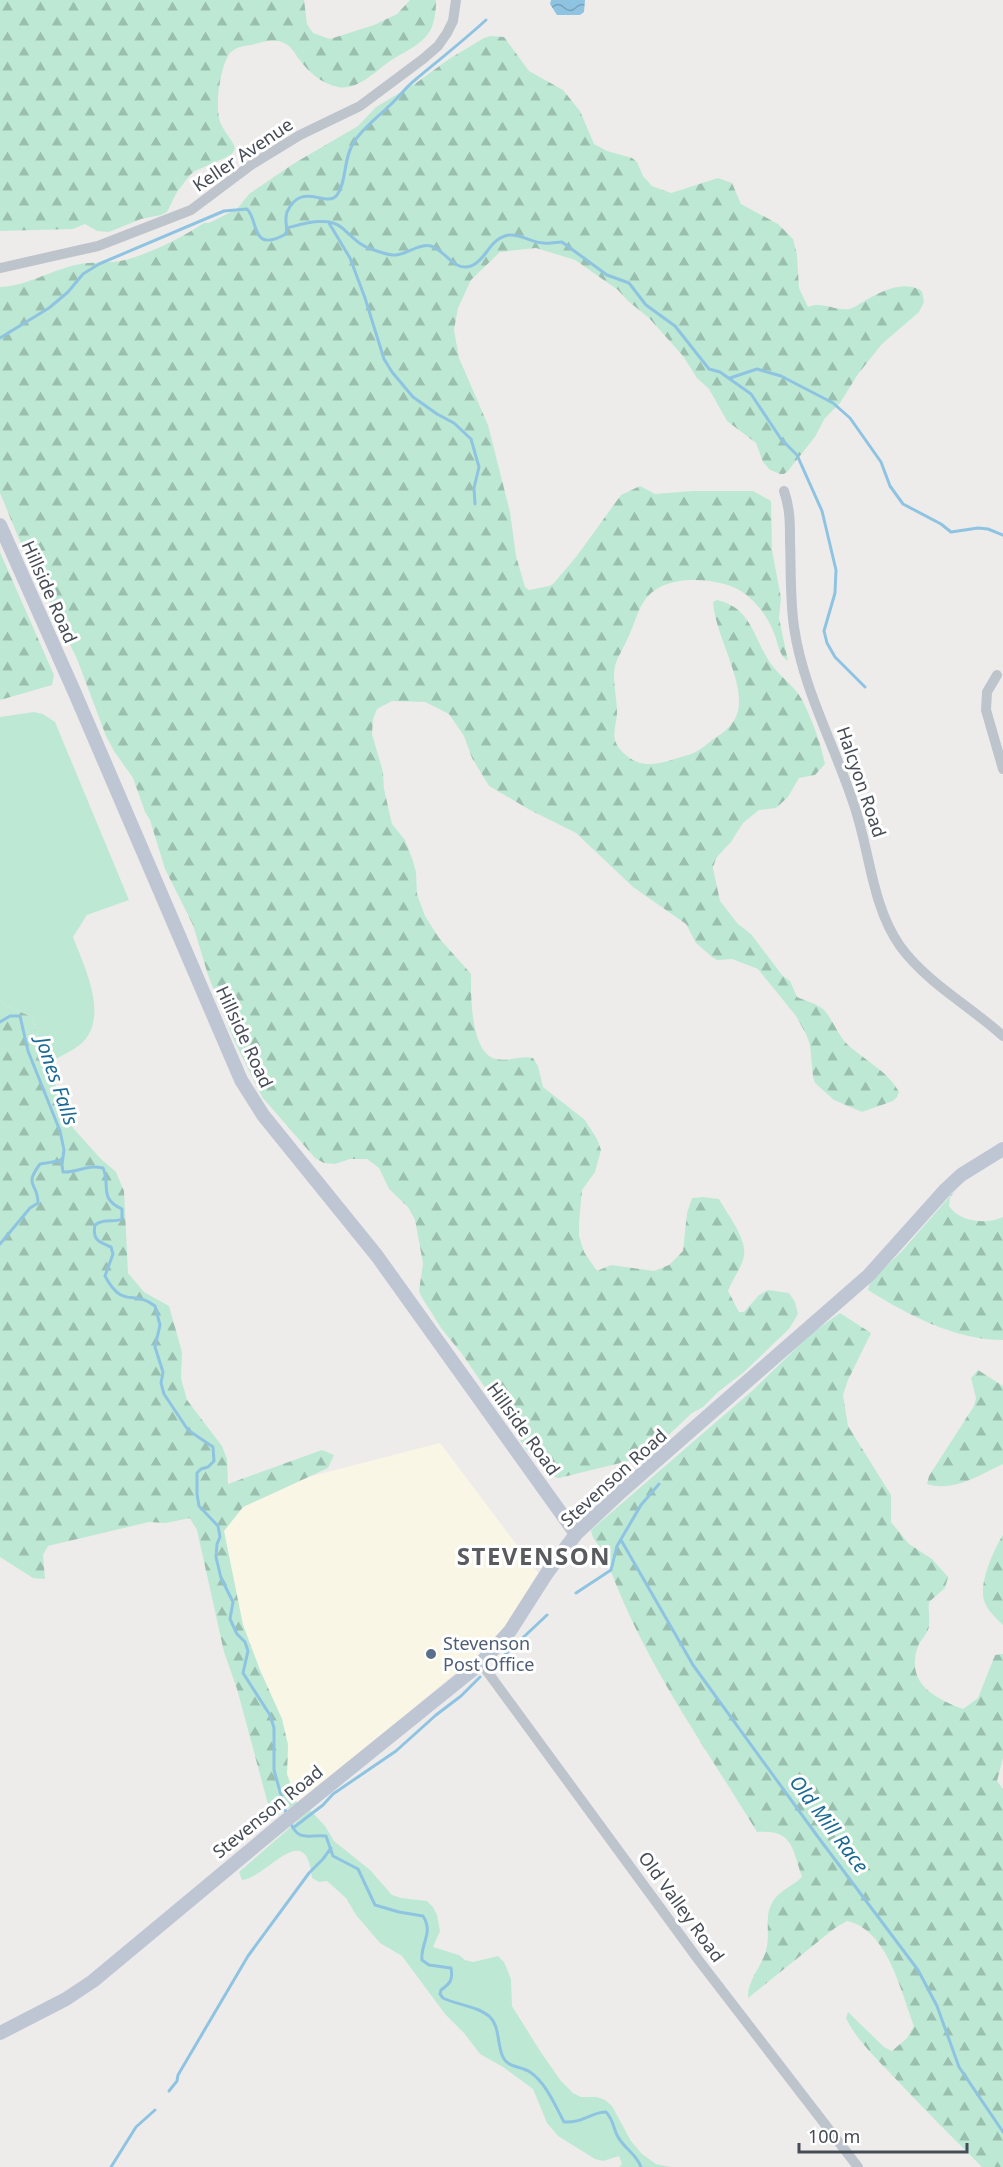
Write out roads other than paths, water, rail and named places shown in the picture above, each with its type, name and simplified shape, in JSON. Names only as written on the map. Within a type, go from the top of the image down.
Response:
[{"type":"street","name":"Keller Avenue","points":[[0,268],[98,246],[191,210],[251,165],[300,135],[360,106],[423,59],[438,46],[447,33],[453,21],[456,0]]},
{"type":"street","name":"Halcyon Road","points":[[784,491],[790,516],[794,626],[799,653],[819,713],[856,809],[879,903],[888,926],[901,946],[929,976],[1003,1036]]},
{"type":"street","name":"Hillside Road","points":[[0,525],[241,1080],[263,1115],[377,1256],[576,1534]]},
{"type":"street","points":[[997,675],[987,692],[987,710],[1003,769]]},
{"type":"street","name":"Stevenson Road","points":[[0,2033],[43,2012],[93,1981],[481,1663],[510,1631],[547,1573],[576,1534],[869,1275],[961,1175],[1003,1149]]},
{"type":"street","name":"Old Valley Road","points":[[481,1663],[700,1962],[858,2167]]},
{"type":"water","points":[[551,0],[585,0],[584,12],[580,15],[557,15],[550,4]]},
{"type":"waterway","points":[[0,338],[49,308],[68,292],[83,274],[99,264],[224,211],[247,209],[261,238],[266,240],[286,234],[286,215],[293,203],[307,196],[327,199],[337,195],[351,148],[362,132],[412,83],[486,20]]},
{"type":"waterway","points":[[287,228],[315,222],[329,222],[341,227],[364,246],[382,253],[396,255],[427,245],[436,248],[455,263],[465,267],[476,263],[497,240],[509,235],[540,243],[562,242],[607,275],[629,283],[646,305],[675,326],[709,369],[720,372],[751,394],[781,439],[797,455],[822,511],[836,570],[835,593],[824,631],[827,643],[835,657],[865,687]]},
{"type":"waterway","points":[[329,223],[350,258],[384,359],[392,372],[413,397],[454,423],[471,439],[479,467],[474,488],[475,504]]},
{"type":"waterway","points":[[730,378],[757,369],[781,376],[833,403],[850,418],[881,462],[890,486],[903,504],[941,524],[951,532],[978,528],[1003,535]]},
{"type":"waterway","name":"Jones Falls","points":[[0,1022],[10,1016],[20,1016],[28,1051],[60,1131],[64,1150],[63,1172],[92,1167],[103,1168],[108,1196],[115,1205],[122,1209],[122,1219],[95,1225],[96,1237],[100,1242],[111,1247],[113,1254],[105,1276],[117,1293],[148,1301],[155,1306],[160,1325],[155,1347],[163,1372],[161,1383],[164,1394],[188,1430],[213,1447],[214,1461],[197,1473],[199,1506],[218,1526],[220,1537],[216,1557],[221,1578],[233,1602],[230,1619],[248,1651],[243,1673],[270,1715],[274,1728],[274,1770],[286,1813]]},
{"type":"waterway","points":[[0,1244],[30,1208],[38,1203],[32,1181],[40,1164],[59,1161],[63,1158]]},
{"type":"waterway","name":"Old Mill Race","points":[[576,1593],[611,1570],[617,1546],[641,1505],[659,1484]]},
{"type":"waterway","name":"Old Mill Race","points":[[621,1540],[693,1665],[918,1970],[937,2006],[959,2067],[1003,2132]]},
{"type":"waterway","points":[[496,1663],[547,1615]]},
{"type":"waterway","points":[[293,1828],[323,1805],[333,1794],[396,1751],[480,1677]]},
{"type":"waterway","name":"Jones Falls","points":[[290,1822],[293,1829],[301,1835],[326,1836],[333,1856],[358,1869],[375,1905],[423,1916],[427,1933],[422,1960],[429,1965],[451,1968],[451,1980],[441,1990],[440,1994],[443,1998],[480,2010],[490,2017],[495,2026],[505,2061],[530,2072],[541,2082],[564,2122],[577,2121],[606,2112],[620,2140],[641,2167]]},
{"type":"waterway","points":[[169,2091],[177,2081],[178,2075],[248,1956],[309,1873],[331,1848]]},
{"type":"waterway","points":[[111,2167],[136,2127],[155,2110]]},
{"type":"place","name":"Stevenson Post Office","points":[[431,1654]]},
{"type":"district","name":"STEVENSON","points":[[534,1557]]}]
